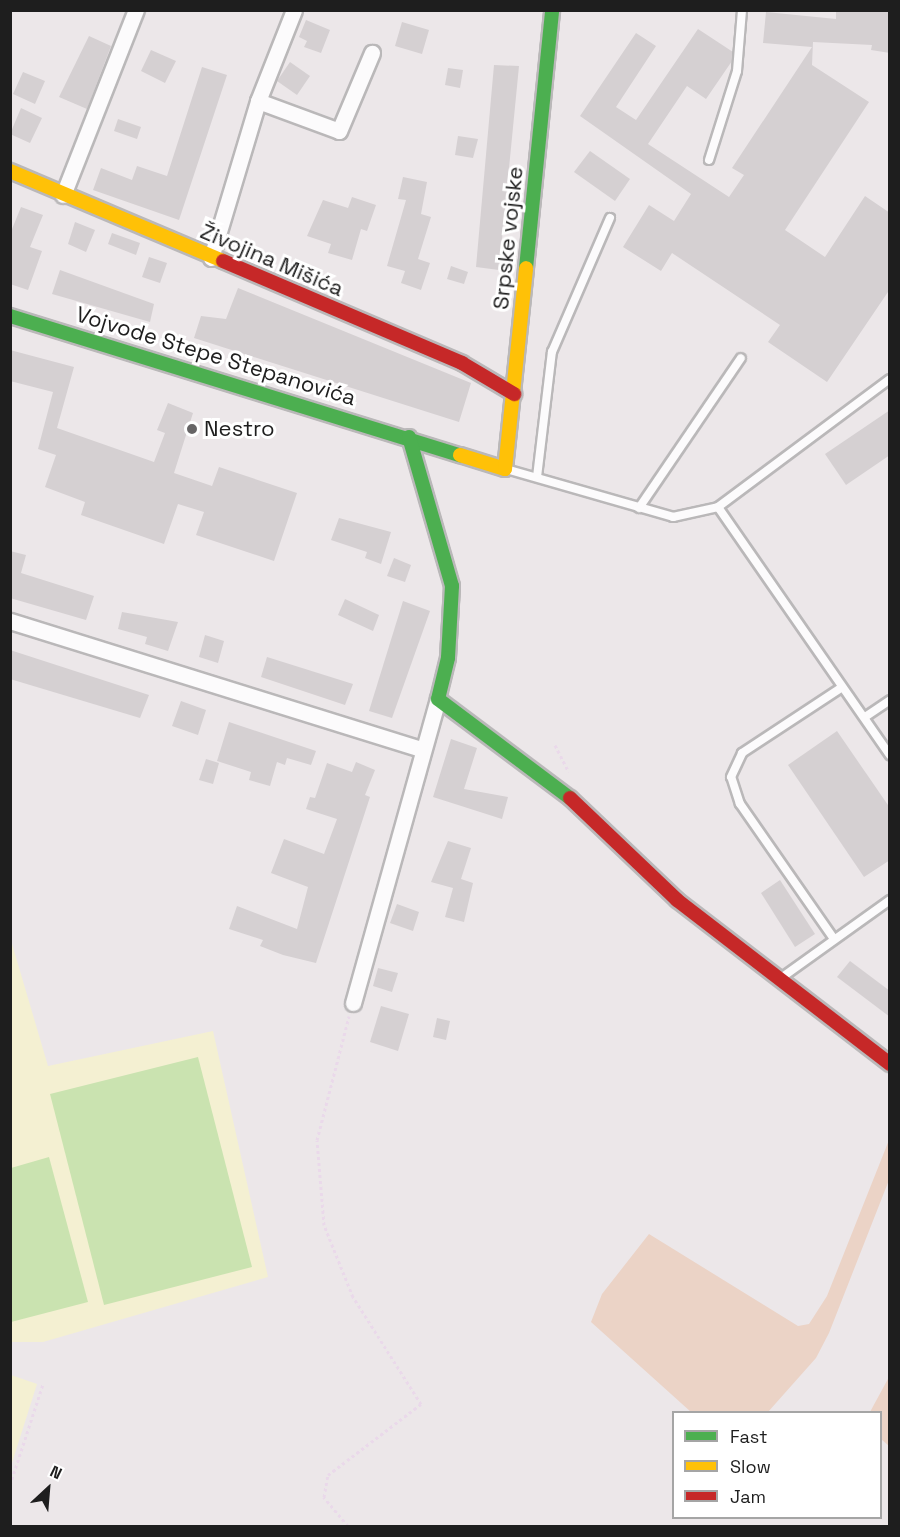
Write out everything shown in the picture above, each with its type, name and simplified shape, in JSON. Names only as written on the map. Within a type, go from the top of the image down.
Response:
[{"type":"street","points":[[63,195],[136,10]]},
{"type":"street","points":[[211,258],[258,100],[294,10]]},
{"type":"street","name":"Srpske vojske","points":[[505,468],[552,10]]},
{"type":"street","points":[[258,100],[339,131],[372,53]]},
{"type":"street","name":"Živojina Mišića","points":[[10,171],[462,363],[514,394]]},
{"type":"street","name":"Vojvode Stepe Stepanovića","points":[[10,316],[505,468]]},
{"type":"street","points":[[353,1003],[420,749],[438,699],[448,658],[452,586],[409,437]]},
{"type":"street","points":[[10,621],[420,749]]},
{"type":"street","points":[[438,699],[561,789],[677,900],[890,1064]]},
{"type":"lane","points":[[710,160],[737,71],[742,10]]},
{"type":"lane","points":[[537,477],[552,352],[610,218]]},
{"type":"lane","points":[[639,508],[741,358]]},
{"type":"lane","points":[[505,468],[673,517],[718,507],[890,379]]},
{"type":"lane","points":[[718,507],[890,755]]},
{"type":"lane","points":[[834,939],[740,804],[731,777],[742,753],[841,687]]},
{"type":"lane","points":[[865,717],[890,700]]},
{"type":"lane","points":[[780,979],[890,900]]},
{"type":"path","points":[[348,1527],[324,1497],[328,1475],[421,1404],[353,1297],[324,1226],[317,1140],[353,1003]]},
{"type":"path","points":[[10,1485],[43,1384]]},
{"type":"shaded area","points":[[10,937],[48,1066],[213,1031],[268,1277],[43,1342],[11,1342]]},
{"type":"shaded area","points":[[889,1140],[889,1180],[829,1333],[816,1358],[769,1411],[690,1411],[591,1322],[602,1294],[649,1234],[798,1326],[809,1324],[827,1296]]},
{"type":"shaded area","points":[[10,1375],[37,1384],[11,1466]]},
{"type":"shaded area","points":[[889,1377],[889,1446],[882,1440],[882,1411],[871,1411]]},
{"type":"green space","points":[[198,1057],[252,1267],[104,1305],[50,1094]]},
{"type":"green space","points":[[49,1157],[88,1302],[11,1322],[11,1168]]},
{"type":"building","points":[[836,10],[890,10],[890,53],[871,50],[872,45],[813,42],[812,65],[869,102],[785,230],[825,257],[865,196],[890,213],[890,289],[827,382],[768,342],[780,325],[672,253],[661,271],[623,247],[649,205],[674,221],[691,194],[580,116],[636,33],[656,46],[616,107],[636,120],[698,29],[733,52],[732,61],[706,99],[687,86],[648,144],[729,197],[744,175],[732,168],[812,47],[763,43],[766,12],[836,19]]},
{"type":"building","points":[[306,20],[330,30],[321,53],[304,47],[307,41],[299,37]]},
{"type":"building","points":[[402,22],[429,30],[422,54],[395,46]]},
{"type":"building","points":[[89,36],[111,46],[87,109],[59,97]]},
{"type":"building","points":[[151,50],[176,61],[165,83],[141,71]]},
{"type":"building","points":[[290,62],[310,76],[297,95],[277,81]]},
{"type":"building","points":[[494,65],[519,66],[499,270],[476,267]]},
{"type":"building","points":[[202,67],[227,75],[179,220],[93,190],[101,168],[132,180],[137,166],[167,176]]},
{"type":"building","points":[[448,68],[463,70],[460,88],[445,85]]},
{"type":"building","points":[[23,72],[45,81],[35,104],[13,94]]},
{"type":"building","points":[[21,108],[42,118],[30,143],[10,134]]},
{"type":"building","points":[[118,119],[141,127],[137,139],[114,131]]},
{"type":"building","points":[[458,136],[478,139],[473,158],[455,155]]},
{"type":"building","points":[[590,151],[630,179],[615,201],[574,172]]},
{"type":"building","points":[[403,177],[427,182],[421,214],[431,217],[418,259],[430,263],[421,290],[401,283],[405,271],[387,266],[406,200],[398,199]]},
{"type":"building","points":[[352,197],[376,205],[367,231],[361,229],[352,260],[328,253],[331,244],[307,236],[323,200],[348,208]]},
{"type":"building","points":[[21,207],[43,215],[30,247],[42,251],[28,290],[10,284],[10,234]]},
{"type":"building","points":[[75,222],[95,230],[86,252],[68,244]]},
{"type":"building","points":[[112,233],[140,243],[136,255],[108,244]]},
{"type":"building","points":[[149,257],[167,263],[160,283],[142,277]]},
{"type":"building","points":[[451,266],[468,272],[464,284],[447,279]]},
{"type":"building","points":[[60,270],[154,304],[150,322],[52,294]]},
{"type":"building","points":[[238,288],[471,383],[459,422],[194,338],[201,316],[226,319]]},
{"type":"building","points":[[10,350],[74,367],[57,428],[154,462],[165,433],[157,430],[168,403],[193,413],[174,473],[212,486],[219,467],[297,493],[274,561],[196,535],[204,512],[178,504],[164,544],[81,515],[85,502],[45,487],[56,455],[38,449],[53,392],[10,381]]},
{"type":"building","points":[[890,410],[890,455],[846,485],[825,454]]},
{"type":"building","points":[[339,518],[391,532],[381,564],[365,558],[367,552],[331,540]]},
{"type":"building","points":[[10,551],[26,555],[21,573],[94,596],[86,620],[10,598]]},
{"type":"building","points":[[394,558],[411,565],[405,582],[387,576]]},
{"type":"building","points":[[345,599],[379,615],[373,631],[338,615]]},
{"type":"building","points":[[403,601],[430,611],[392,718],[369,711]]},
{"type":"building","points":[[122,612],[178,622],[168,651],[145,644],[147,637],[118,629]]},
{"type":"building","points":[[205,635],[224,641],[218,663],[199,657]]},
{"type":"building","points":[[10,650],[149,695],[140,718],[10,679]]},
{"type":"building","points":[[267,657],[353,684],[345,705],[261,677]]},
{"type":"building","points":[[181,701],[206,710],[198,735],[172,726]]},
{"type":"building","points":[[229,722],[316,751],[311,765],[287,758],[285,765],[277,762],[270,786],[249,780],[251,772],[217,761]]},
{"type":"building","points":[[837,731],[890,808],[890,860],[864,877],[788,765]]},
{"type":"building","points":[[451,739],[477,748],[464,789],[508,797],[502,819],[433,797]]},
{"type":"building","points":[[206,759],[219,763],[213,784],[199,780]]},
{"type":"building","points":[[356,762],[375,770],[365,795],[370,797],[316,963],[283,955],[260,946],[263,940],[229,929],[237,906],[297,929],[308,887],[271,873],[284,839],[324,854],[337,819],[306,809],[310,797],[315,798],[327,763],[352,772]]},
{"type":"building","points":[[448,841],[471,848],[461,879],[473,883],[464,922],[445,917],[453,888],[431,882]]},
{"type":"building","points":[[780,880],[815,934],[795,947],[761,893]]},
{"type":"building","points":[[397,904],[419,912],[413,931],[390,923]]},
{"type":"building","points":[[850,961],[890,991],[890,1017],[837,977]]},
{"type":"building","points":[[378,968],[398,973],[392,992],[373,986]]},
{"type":"building","points":[[381,1006],[409,1014],[398,1051],[370,1042]]},
{"type":"building","points":[[437,1018],[450,1021],[446,1040],[433,1037]]},
{"type":"traffic: fast","points":[[526,268],[552,10]]},
{"type":"traffic: fast","points":[[10,316],[460,455]]},
{"type":"traffic: fast","points":[[409,437],[452,586],[448,658],[438,699],[570,798]]},
{"type":"traffic: slow","points":[[10,171],[223,261]]},
{"type":"traffic: slow","points":[[460,455],[505,469],[526,268]]},
{"type":"traffic: jam","points":[[223,261],[462,363],[514,394]]},
{"type":"traffic: jam","points":[[570,798],[677,900],[890,1064]]},
{"type":"place","name":"Nestro","points":[[192,429]]}]
